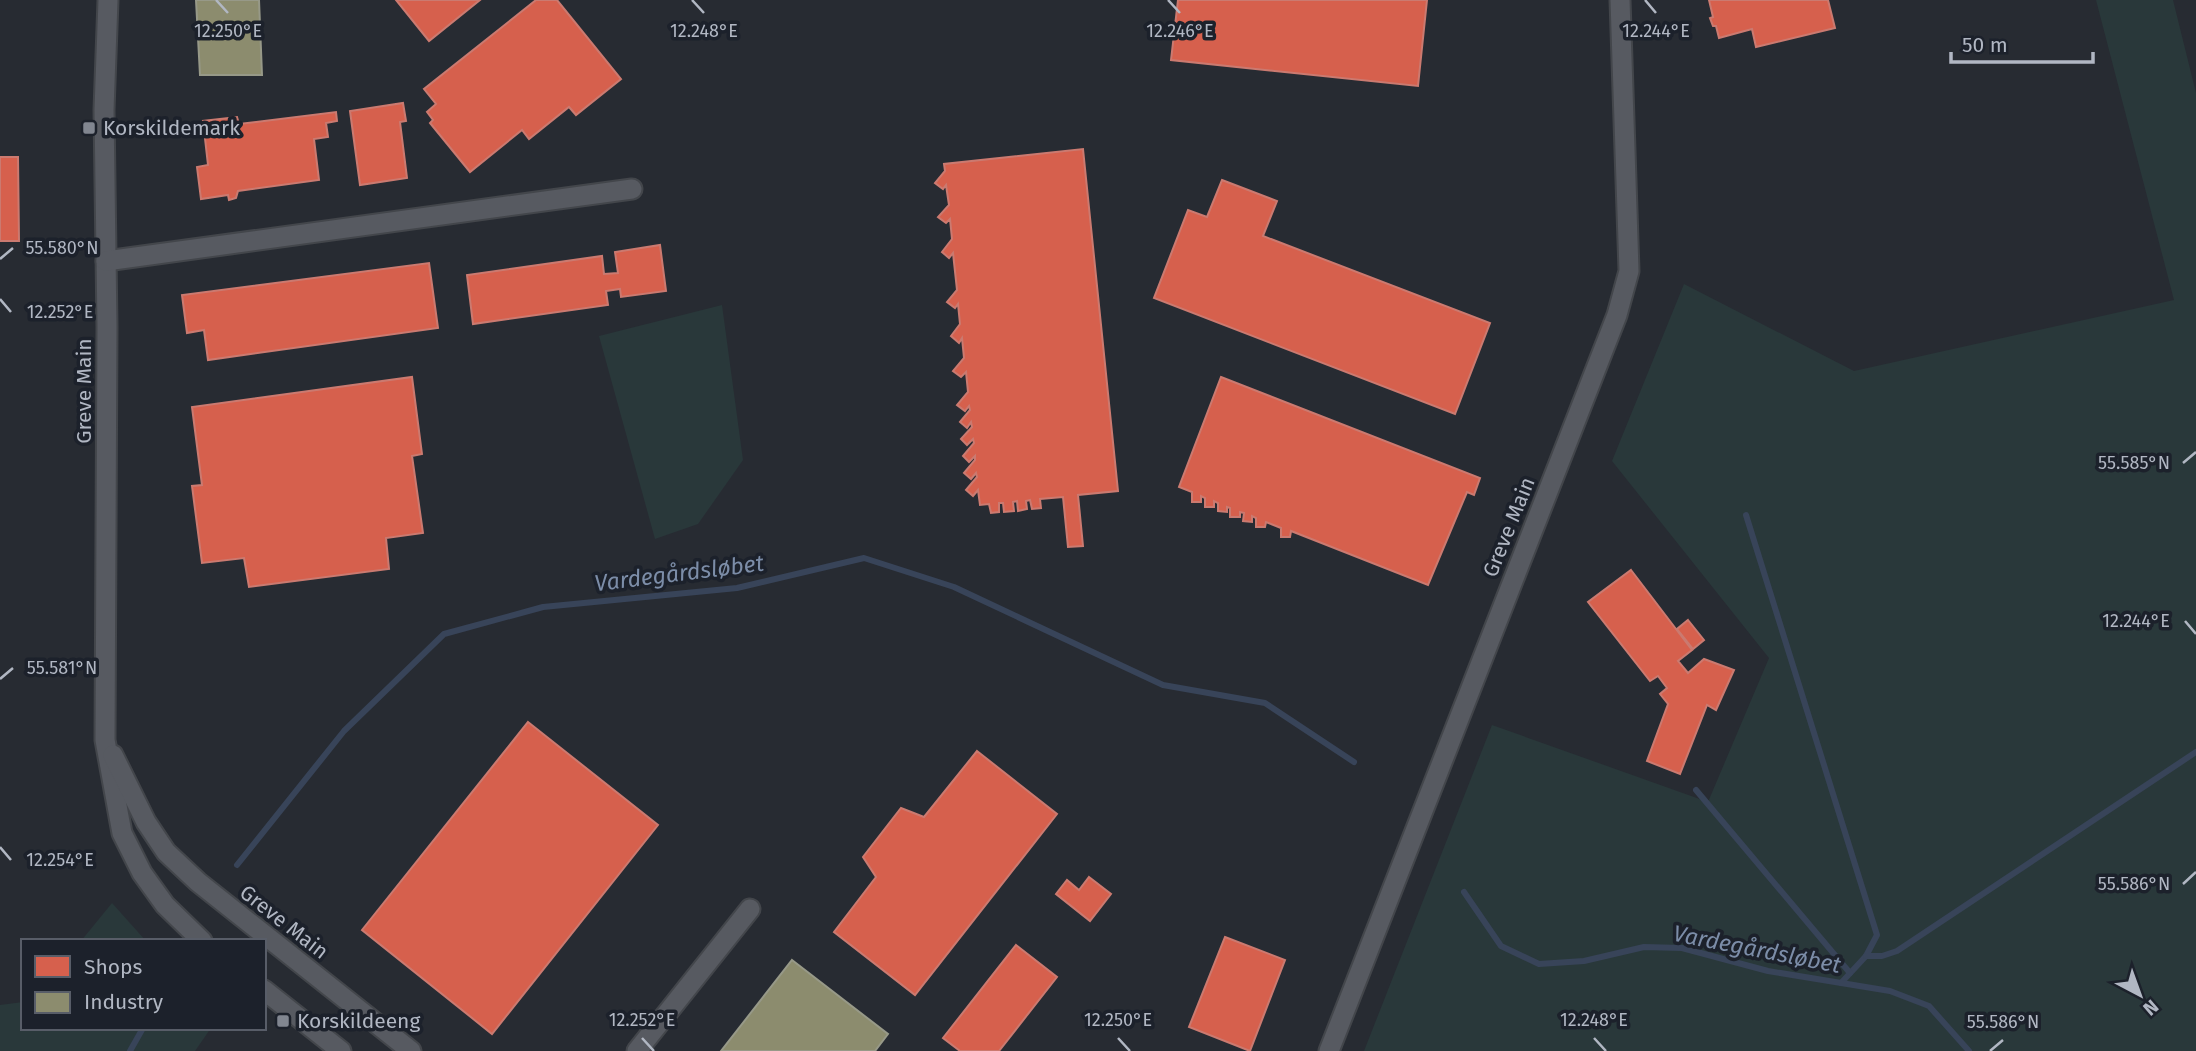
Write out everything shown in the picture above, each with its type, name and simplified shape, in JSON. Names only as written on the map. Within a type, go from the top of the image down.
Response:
[{"type":"street","name":"Greve Main","points":[[108,0],[104,110],[105,740],[122,832],[142,873],[165,905],[200,939]]},
{"type":"street","name":"Greve Main","points":[[1329,1051],[1617,315],[1629,271],[1620,0]]},
{"type":"street","points":[[106,261],[632,189]]},
{"type":"street","name":"Greve Main","points":[[105,740],[146,822],[166,852],[198,882],[411,1051]]},
{"type":"street","points":[[637,1051],[750,909]]},
{"type":"street","points":[[266,992],[341,1051]]},
{"type":"shaded area","points":[[2096,0],[2173,0],[2196,93],[2196,1051],[1364,1051],[1492,725],[1708,802],[1769,658],[1612,461],[1684,284],[1854,371],[2174,300]]},
{"type":"shaded area","points":[[722,305],[743,460],[698,524],[655,539],[599,336]]},
{"type":"shaded area","points":[[112,903],[144,939],[83,939]]},
{"type":"shaded area","points":[[21,1002],[21,1030],[210,1030],[195,1051],[0,1051],[0,1005]]},
{"type":"building: Shops","points":[[396,0],[480,0],[429,41]]},
{"type":"building: Shops","points":[[536,0],[557,0],[621,79],[576,115],[569,107],[529,139],[522,130],[470,172],[430,123],[433,120],[427,112],[436,104],[424,89]]},
{"type":"building: Shops","points":[[1178,0],[1427,0],[1418,86],[1171,60]]},
{"type":"building: Shops","points":[[1709,0],[1828,0],[1835,28],[1756,47],[1752,29],[1719,38],[1716,26],[1713,26],[1710,18],[1713,17]]},
{"type":"building: Shops","points":[[403,103],[406,121],[400,122],[407,178],[360,185],[350,111]]},
{"type":"building: Shops","points":[[336,112],[337,121],[326,123],[328,137],[314,139],[319,180],[238,191],[236,198],[229,200],[228,195],[201,199],[197,167],[208,165],[203,121],[237,117],[239,124]]},
{"type":"building: Shops","points":[[1083,149],[1118,491],[1078,495],[1083,546],[1068,547],[1063,497],[1040,499],[1041,508],[1032,509],[1030,500],[1026,501],[1027,509],[1018,511],[1017,501],[1013,502],[1014,511],[1004,512],[1003,503],[999,503],[999,512],[991,513],[989,504],[980,505],[978,490],[973,496],[966,490],[977,477],[976,473],[971,479],[964,473],[975,460],[975,456],[969,462],[963,456],[974,443],[973,439],[967,445],[961,439],[972,427],[971,422],[967,428],[960,422],[970,410],[969,406],[965,411],[957,405],[968,392],[966,372],[961,377],[953,371],[964,358],[962,338],[959,343],[951,336],[960,324],[958,304],[955,308],[947,302],[957,290],[953,253],[949,258],[942,252],[952,239],[950,219],[946,223],[938,217],[949,205],[946,185],[943,189],[935,183],[945,171],[944,164]]},
{"type":"building: Shops","points":[[0,157],[18,157],[19,241],[0,241]]},
{"type":"building: Shops","points":[[1222,180],[1277,201],[1263,236],[1490,323],[1455,414],[1154,298],[1188,210],[1207,217]]},
{"type":"building: Shops","points":[[660,245],[666,291],[621,297],[620,289],[606,291],[608,305],[473,324],[467,275],[602,256],[604,274],[618,273],[615,252]]},
{"type":"building: Shops","points":[[429,263],[438,328],[208,360],[204,330],[187,333],[182,295]]},
{"type":"building: Shops","points":[[412,377],[422,454],[412,456],[423,533],[386,538],[389,569],[249,587],[244,558],[202,563],[192,486],[202,485],[192,407]]},
{"type":"building: Shops","points":[[1221,377],[1480,478],[1474,495],[1467,492],[1428,585],[1291,531],[1290,537],[1281,537],[1281,528],[1266,522],[1265,527],[1256,527],[1256,518],[1252,516],[1252,522],[1243,521],[1244,513],[1240,512],[1240,517],[1230,517],[1230,508],[1227,507],[1227,512],[1218,511],[1218,503],[1214,501],[1214,507],[1205,507],[1205,498],[1201,496],[1201,502],[1192,502],[1192,492],[1179,487]]},
{"type":"building: Shops","points":[[1631,570],[1692,650],[1678,661],[1688,673],[1704,659],[1734,670],[1716,710],[1707,705],[1680,774],[1647,761],[1668,704],[1660,694],[1667,688],[1658,676],[1650,681],[1588,602]]},
{"type":"building: Shops","points":[[1688,620],[1704,640],[1693,649],[1677,629]]},
{"type":"building: Shops","points":[[528,722],[658,825],[492,1034],[362,930]]},
{"type":"building: Shops","points":[[977,751],[1057,814],[915,995],[834,932],[876,877],[863,857],[901,808],[924,817]]},
{"type":"building: Shops","points":[[1089,877],[1111,894],[1090,921],[1056,894],[1067,880],[1079,890]]},
{"type":"building: Shops","points":[[1225,937],[1285,960],[1250,1051],[1189,1027]]},
{"type":"building: Shops","points":[[1016,945],[1057,977],[999,1051],[960,1051],[943,1038]]},
{"type":"building: Industry","points":[[196,0],[259,0],[262,75],[200,75]]},
{"type":"building: Industry","points":[[792,960],[888,1034],[875,1051],[721,1051]]},
{"type":"waterway","points":[[1746,515],[1877,935],[1866,956],[1841,983]]},
{"type":"waterway","name":"Vardegårdsløbet","points":[[237,865],[344,731],[444,634],[543,607],[737,588],[864,558],[954,587],[1163,685],[1265,703],[1354,762]]},
{"type":"waterway","points":[[1866,956],[1882,956],[1897,951],[2196,752]]},
{"type":"waterway","points":[[1696,790],[1850,973]]},
{"type":"waterway","name":"Vardegårdsløbet","points":[[1464,892],[1501,946],[1539,964],[1584,961],[1644,947],[1682,948],[1768,971],[1890,991],[1929,1006],[1969,1051]]},
{"type":"waterway","name":"Vardegårdsløbet","points":[[130,1051],[142,1030]]},
{"type":"place","name":"Korskildemark","points":[[89,128]]},
{"type":"place","name":"Korskildeeng","points":[[283,1021]]}]
